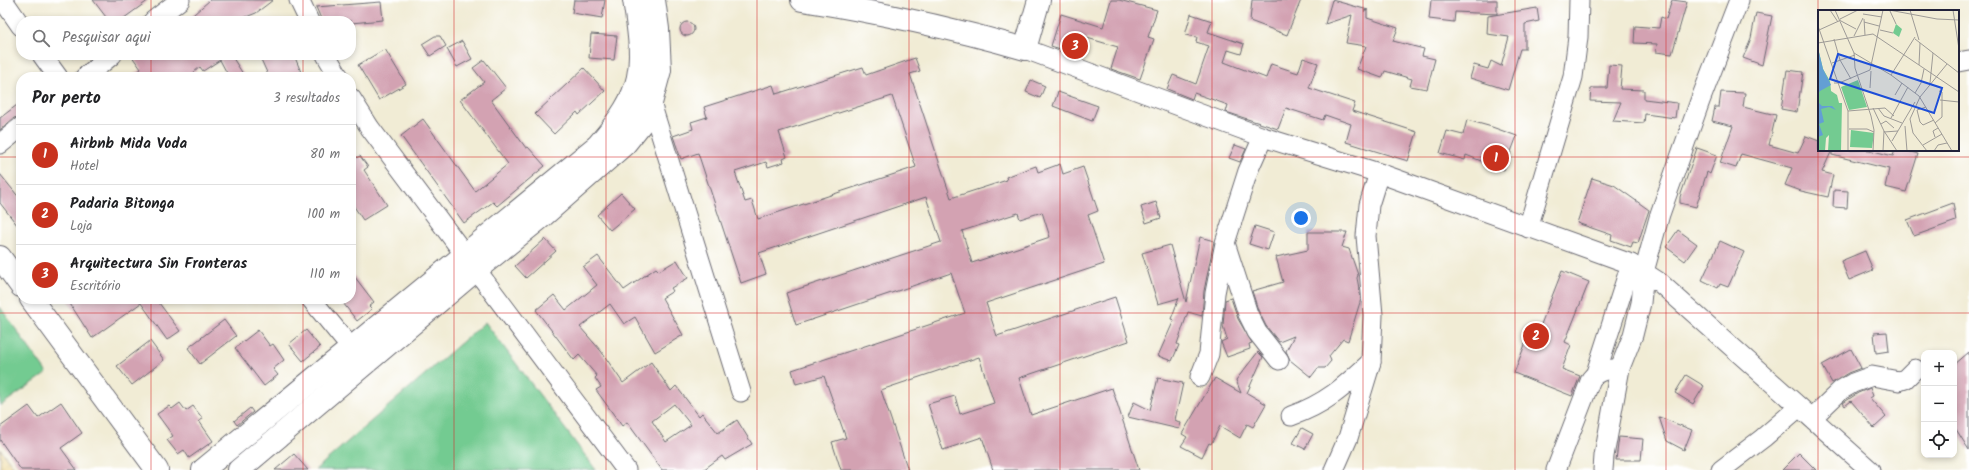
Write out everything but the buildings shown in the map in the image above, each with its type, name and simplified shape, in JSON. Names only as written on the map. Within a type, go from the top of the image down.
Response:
[{"type":"street","points":[[3,0],[16,19]]},
{"type":"street","points":[[159,16],[180,0]]},
{"type":"street","points":[[299,0],[307,16]]},
{"type":"street","points":[[239,470],[470,263],[598,145],[619,120],[634,94],[641,64],[634,0]]},
{"type":"street","points":[[203,470],[351,348],[470,263],[544,216],[615,154],[641,124],[651,103],[660,70],[658,29],[654,0]]},
{"type":"street","points":[[802,0],[862,10],[958,30],[1025,49],[1264,138],[1379,173],[1637,268],[1659,282],[1870,470]]},
{"type":"street","points":[[1025,49],[1039,0]]},
{"type":"street","points":[[1528,228],[1573,77],[1578,37],[1579,0]]},
{"type":"street","points":[[1556,470],[1591,379],[1596,373],[1637,268],[1663,207],[1736,3]]},
{"type":"street","points":[[46,60],[54,72]]},
{"type":"street","points":[[91,72],[106,60]]},
{"type":"street","points":[[329,60],[336,72]]},
{"type":"street","points":[[1959,62],[1969,60]]},
{"type":"street","points":[[651,103],[741,392]]},
{"type":"street","points":[[356,106],[370,128],[470,263],[626,470]]},
{"type":"street","points":[[0,144],[16,131]]},
{"type":"street","points":[[1200,377],[1209,354],[1215,293],[1225,243],[1248,170],[1264,138]]},
{"type":"street","points":[[1334,470],[1348,438],[1372,362],[1373,315],[1366,236],[1369,205],[1379,173]]},
{"type":"street","points":[[1225,243],[1248,314],[1258,332],[1279,360]]},
{"type":"street","points":[[0,258],[16,279]]},
{"type":"street","points":[[1603,470],[1604,456],[1620,368],[1633,335],[1641,302],[1637,268]]},
{"type":"street","points":[[35,304],[157,470]]},
{"type":"street","points":[[315,304],[351,348]]},
{"type":"street","points":[[1291,416],[1335,395],[1372,362]]},
{"type":"street","points":[[1596,373],[1620,368]]},
{"type":"street","points":[[1721,470],[1763,438],[1853,382],[1872,376],[1900,381],[1905,379],[1916,369]]},
{"type":"green space","points":[[0,307],[47,373],[0,406]]},
{"type":"green space","points":[[485,322],[596,470],[315,470]]},
{"type":"sand","points":[[0,449],[16,470],[0,470]]},
{"type":"place","name":"Arquitectura Sin Fronteras","points":[[1075,46]]},
{"type":"place","name":"Airbnb Mida Voda","points":[[1496,158]]},
{"type":"place","name":"Padaria Bitonga","points":[[1536,336]]}]
